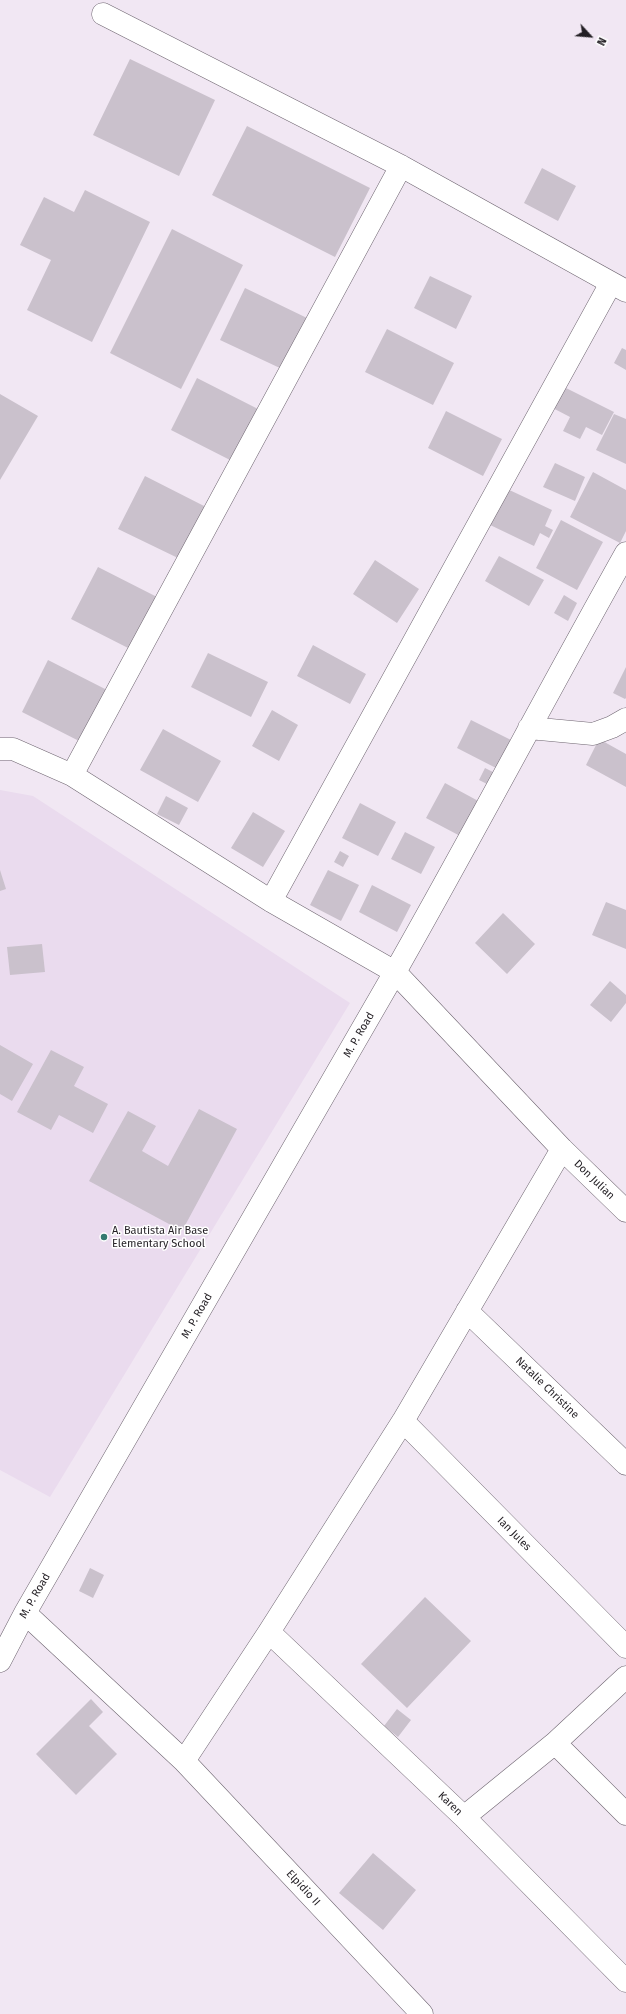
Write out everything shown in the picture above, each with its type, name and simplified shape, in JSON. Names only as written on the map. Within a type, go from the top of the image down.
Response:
[{"type":"street","points":[[103,14],[401,166],[619,287],[271,901]]},
{"type":"street","points":[[72,775],[401,166]]},
{"type":"street","name":"M. P. Road","points":[[0,1661],[25,1613],[465,850],[529,728],[626,553]]},
{"type":"street","points":[[529,728],[593,734],[612,728],[626,719]]},
{"type":"street","name":"Don Julian","points":[[0,749],[14,749],[72,775],[271,901],[395,972],[562,1149],[626,1211]]},
{"type":"street","points":[[184,1761],[269,1632],[403,1421],[562,1149]]},
{"type":"street","name":"Natalie Christine","points":[[467,1311],[626,1464]]},
{"type":"street","name":"Ian Jules","points":[[403,1421],[626,1647]]},
{"type":"street","name":"Elpidio II","points":[[25,1613],[184,1761],[422,2014]]},
{"type":"street","name":"Karen","points":[[269,1632],[464,1817],[626,1981]]},
{"type":"street","points":[[464,1817],[555,1743],[626,1677]]},
{"type":"street","points":[[555,1743],[626,1814]]},
{"type":"shaded area","name":"A. Bautista Air Base Elementary School","points":[[0,790],[33,796],[350,1003],[50,1497],[0,1470]]},
{"type":"building","points":[[130,59],[215,100],[179,176],[93,135]]},
{"type":"building","points":[[247,126],[370,188],[335,257],[212,195]]},
{"type":"building","points":[[542,168],[576,186],[558,221],[524,203]]},
{"type":"building","points":[[85,190],[150,222],[92,342],[27,310],[51,260],[20,245],[44,197],[74,212]]},
{"type":"building","points":[[172,229],[243,265],[181,389],[110,353]]},
{"type":"building","points":[[430,276],[472,296],[456,329],[414,308]]},
{"type":"building","points":[[245,288],[307,318],[282,369],[220,340]]},
{"type":"building","points":[[387,329],[454,363],[433,405],[365,372]]},
{"type":"building","points":[[622,348],[626,350],[626,370],[614,363]]},
{"type":"building","points":[[197,378],[258,409],[232,461],[171,430]]},
{"type":"building","points":[[558,384],[614,412],[602,435],[586,427],[580,439],[563,431],[570,417],[547,405]]},
{"type":"building","points":[[0,394],[38,416],[0,480]]},
{"type":"building","points":[[446,411],[502,439],[483,476],[428,448]]},
{"type":"building","points":[[614,414],[626,419],[626,464],[596,450]]},
{"type":"building","points":[[555,463],[585,477],[575,501],[543,487]]},
{"type":"building","points":[[593,472],[626,490],[626,531],[620,543],[570,517]]},
{"type":"building","points":[[145,476],[206,507],[180,559],[118,529]]},
{"type":"building","points":[[503,487],[552,510],[545,526],[553,530],[549,538],[540,533],[534,546],[486,523]]},
{"type":"building","points":[[561,520],[603,542],[577,590],[536,568]]},
{"type":"building","points":[[499,556],[544,580],[529,606],[485,581]]},
{"type":"building","points":[[375,560],[419,589],[397,623],[353,594]]},
{"type":"building","points":[[98,567],[159,598],[132,650],[71,619]]},
{"type":"building","points":[[564,595],[577,603],[568,621],[554,613]]},
{"type":"building","points":[[313,645],[366,674],[350,704],[297,676]]},
{"type":"building","points":[[208,653],[268,682],[251,717],[191,687]]},
{"type":"building","points":[[48,660],[109,691],[83,743],[22,712]]},
{"type":"building","points":[[626,667],[626,698],[625,699],[613,693]]},
{"type":"building","points":[[272,710],[298,725],[279,761],[252,746]]},
{"type":"building","points":[[471,720],[511,740],[496,768],[457,748]]},
{"type":"building","points":[[163,729],[221,761],[198,802],[140,770]]},
{"type":"building","points":[[599,739],[626,754],[626,787],[586,765]]},
{"type":"building","points":[[485,768],[499,775],[493,787],[479,780]]},
{"type":"building","points":[[445,783],[482,803],[464,838],[426,818]]},
{"type":"building","points":[[166,796],[188,808],[179,825],[157,814]]},
{"type":"building","points":[[360,803],[396,822],[378,856],[342,838]]},
{"type":"building","points":[[253,812],[285,831],[263,867],[231,848]]},
{"type":"building","points":[[405,832],[435,847],[421,874],[391,859]]},
{"type":"building","points":[[340,851],[349,856],[343,867],[334,862]]},
{"type":"building","points":[[0,870],[6,889],[0,891]]},
{"type":"building","points":[[328,870],[359,885],[341,921],[310,905]]},
{"type":"building","points":[[372,885],[411,905],[397,932],[359,912]]},
{"type":"building","points":[[606,902],[626,910],[626,949],[592,935]]},
{"type":"building","points":[[503,913],[535,944],[507,974],[475,943]]},
{"type":"building","points":[[42,944],[45,972],[10,975],[7,947]]},
{"type":"building","points":[[610,981],[626,995],[626,1003],[611,1022],[590,1005]]},
{"type":"building","points":[[0,1045],[33,1064],[12,1101],[0,1094]]},
{"type":"building","points":[[51,1050],[84,1067],[74,1086],[108,1104],[93,1133],[59,1115],[51,1130],[17,1112]]},
{"type":"building","points":[[199,1109],[237,1129],[182,1231],[89,1181],[128,1111],[156,1126],[142,1151],[168,1166]]},
{"type":"building","points":[[90,1568],[104,1575],[93,1598],[79,1591]]},
{"type":"building","points":[[425,1597],[471,1641],[407,1708],[361,1664]]},
{"type":"building","points":[[91,1699],[103,1712],[89,1726],[117,1754],[76,1795],[36,1754]]},
{"type":"building","points":[[397,1709],[411,1720],[398,1737],[384,1726]]},
{"type":"building","points":[[373,1853],[416,1890],[383,1930],[339,1893]]},
{"type":"place","name":"A. Bautista Air Base Elementary School","points":[[104,1237]]}]
